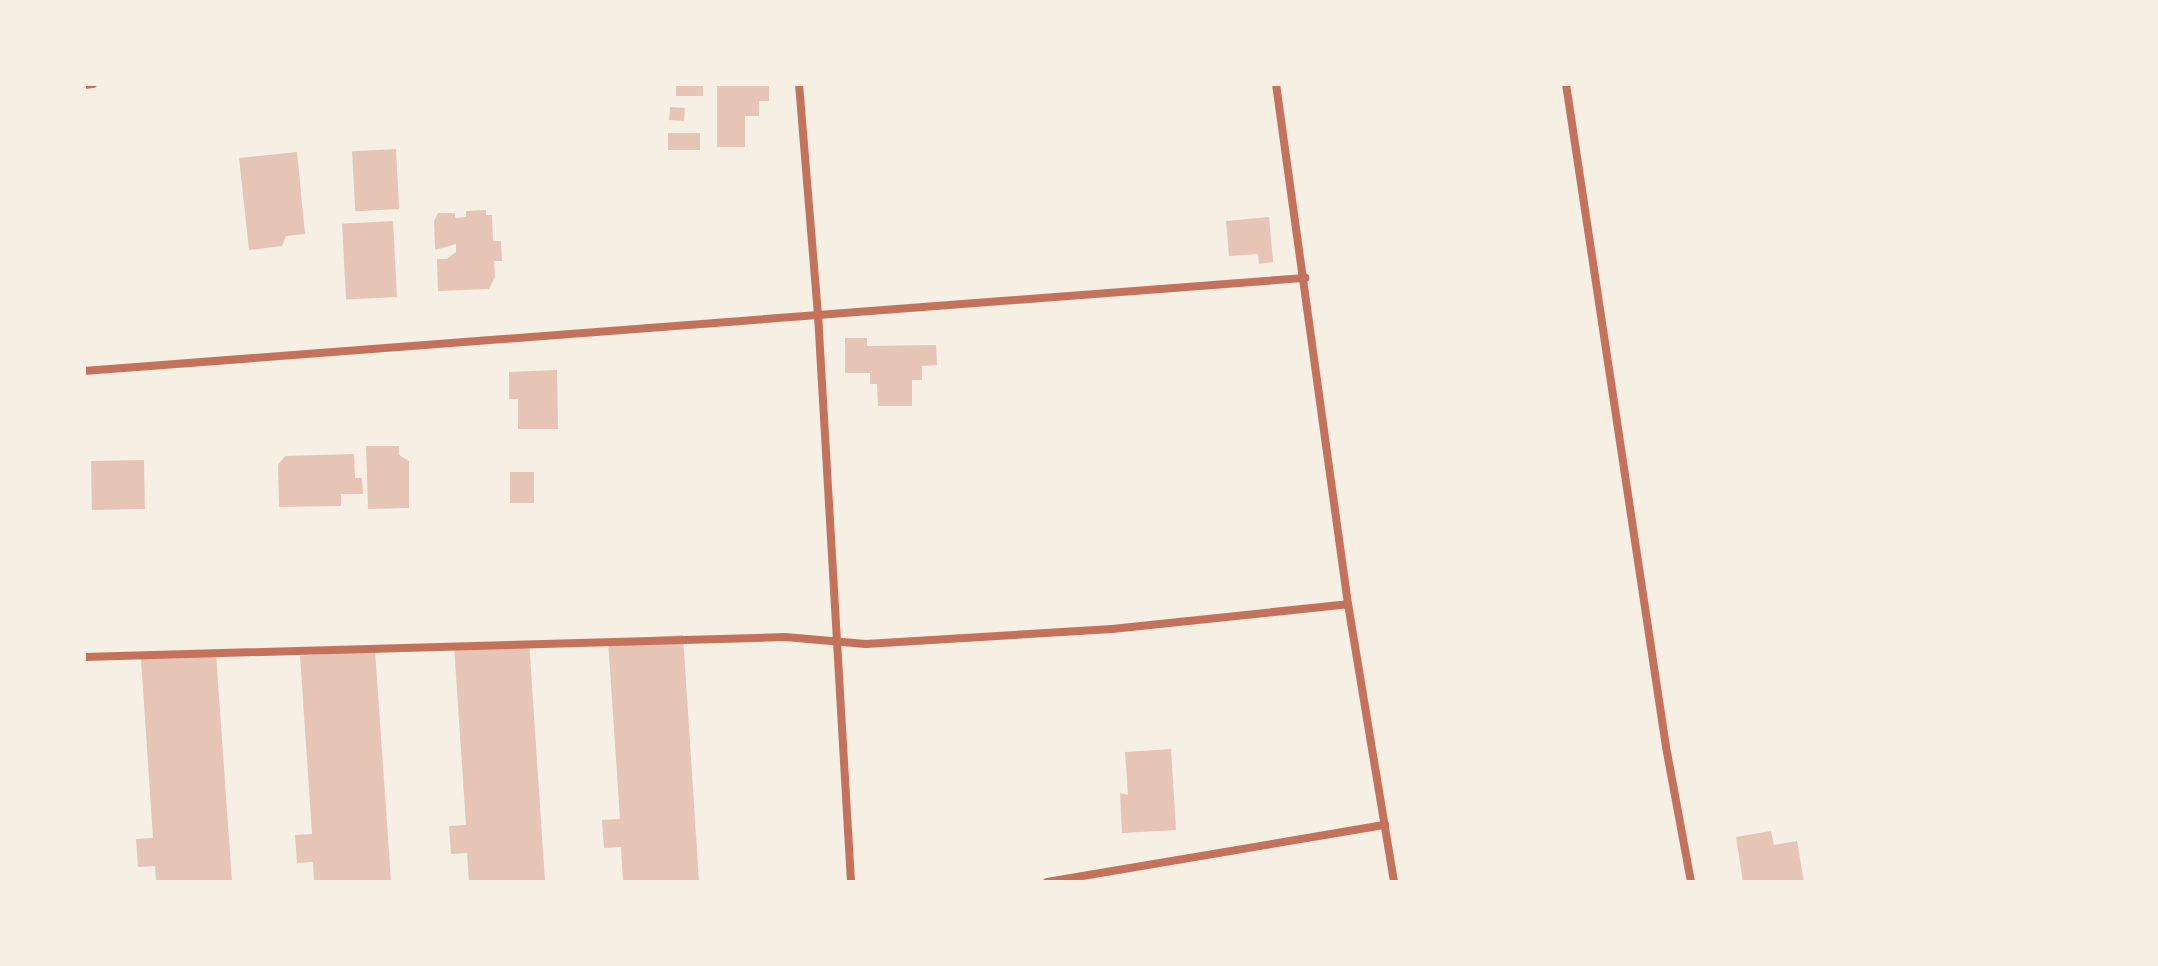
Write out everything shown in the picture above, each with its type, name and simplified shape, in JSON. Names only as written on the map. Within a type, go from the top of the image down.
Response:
[{"type":"street","points":[[84,85],[93,84]]},
{"type":"street","points":[[799,84],[818,315],[851,882]]},
{"type":"street","points":[[1276,84],[1348,604],[1394,882]]},
{"type":"street","points":[[1566,84],[1666,747],[1691,882]]},
{"type":"street","points":[[84,371],[1305,278]]},
{"type":"street","points":[[84,657],[785,637],[866,644],[1112,629],[1348,604]]},
{"type":"street","points":[[1047,882],[1385,825]]},
{"type":"building","points":[[676,84],[703,84],[703,96],[676,96]]},
{"type":"building","points":[[717,84],[769,84],[769,101],[759,101],[759,116],[745,116],[745,147],[717,147]]},
{"type":"building","points":[[670,107],[685,108],[684,121],[669,120]]},
{"type":"building","points":[[668,133],[700,133],[700,150],[668,150]]},
{"type":"building","points":[[396,149],[399,209],[355,211],[352,151]]},
{"type":"building","points":[[297,152],[305,234],[286,236],[282,246],[249,250],[239,158]]},
{"type":"building","points":[[486,210],[486,215],[492,215],[493,241],[501,241],[502,261],[494,261],[495,277],[489,289],[438,291],[437,259],[447,259],[456,252],[456,244],[435,250],[434,221],[438,213],[455,213],[455,218],[466,217],[466,211]]},
{"type":"building","points":[[1269,217],[1273,262],[1259,264],[1258,254],[1229,256],[1226,221]]},
{"type":"building","points":[[393,221],[397,297],[346,300],[342,224]]},
{"type":"building","points":[[845,338],[867,338],[867,346],[936,345],[937,365],[922,366],[922,380],[912,380],[912,406],[878,406],[877,384],[870,384],[870,373],[845,373]]},
{"type":"building","points":[[557,370],[558,429],[518,429],[518,399],[509,399],[509,372]]},
{"type":"building","points":[[366,446],[399,446],[399,455],[409,461],[409,508],[368,509]]},
{"type":"building","points":[[354,454],[355,478],[362,478],[363,494],[341,494],[341,506],[279,507],[278,465],[285,456]]},
{"type":"building","points":[[144,460],[145,509],[92,510],[91,461]]},
{"type":"building","points":[[510,472],[534,472],[534,503],[510,503]]},
{"type":"building","points":[[683,635],[699,882],[623,882],[621,847],[604,848],[602,820],[620,819],[608,640]]},
{"type":"building","points":[[529,641],[545,882],[469,882],[467,853],[451,854],[449,826],[466,825],[454,646]]},
{"type":"building","points":[[375,650],[391,882],[314,882],[313,862],[297,863],[295,835],[312,834],[300,656]]},
{"type":"building","points":[[216,654],[232,882],[156,882],[155,866],[138,867],[136,839],[153,838],[141,659]]},
{"type":"building","points":[[1171,749],[1176,830],[1122,833],[1120,793],[1128,795],[1125,752]]},
{"type":"building","points":[[1771,831],[1774,845],[1797,841],[1804,882],[1743,882],[1736,837]]}]
